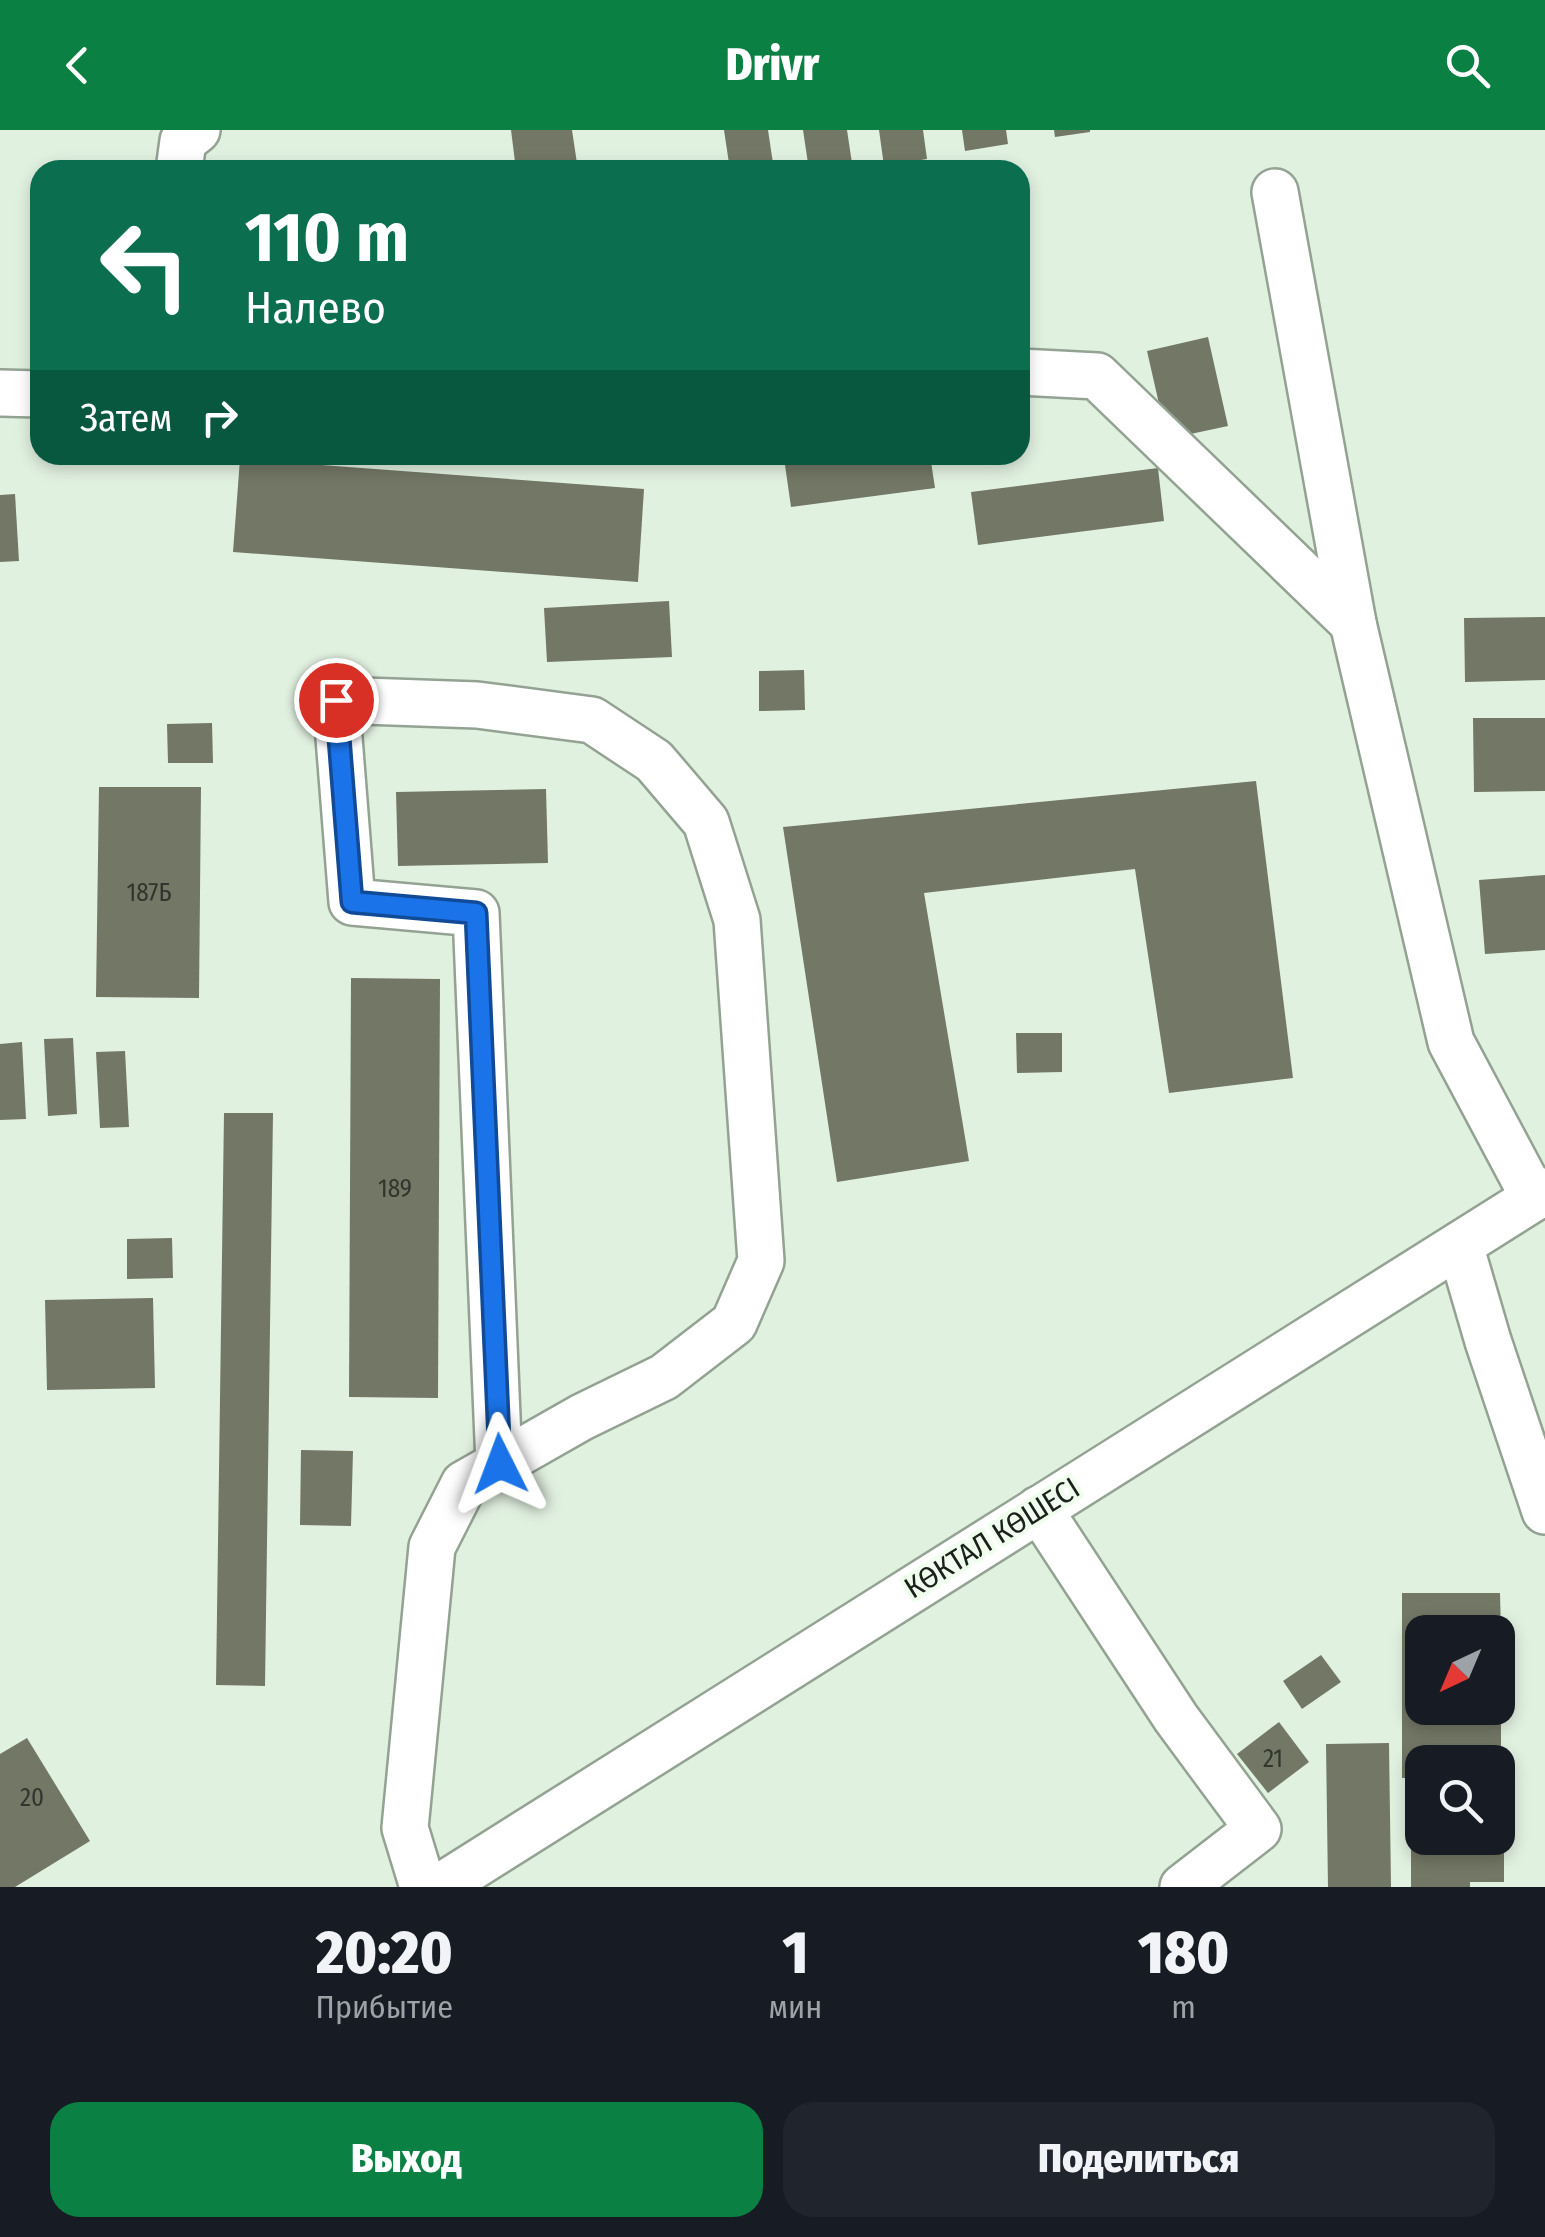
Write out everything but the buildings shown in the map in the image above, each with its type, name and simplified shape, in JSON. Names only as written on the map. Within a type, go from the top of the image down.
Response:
[{"type":"street","points":[[180,160],[183,140],[197,130]]},
{"type":"street","points":[[1274,192],[1353,623],[1451,1042],[1540,1194]]},
{"type":"street","points":[[1030,373],[1097,376],[1353,623]]},
{"type":"street","points":[[0,393],[30,394]]},
{"type":"street","points":[[423,1887],[405,1828],[432,1547],[464,1484],[500,1464],[582,1416],[664,1377],[734,1323],[761,1260],[737,920],[706,822],[654,761],[592,720],[477,704],[336,700],[352,902],[476,913],[500,1464]]},
{"type":"street","name":"КӨКТАЛ КӨШЕСІ","points":[[440,1887],[1540,1194]]},
{"type":"street","points":[[1460,1245],[1545,1511]]},
{"type":"street","points":[[1038,1509],[1176,1718],[1258,1829],[1183,1887]]},
{"type":"route","points":[[336,700],[352,902],[476,913],[500,1464]]}]
